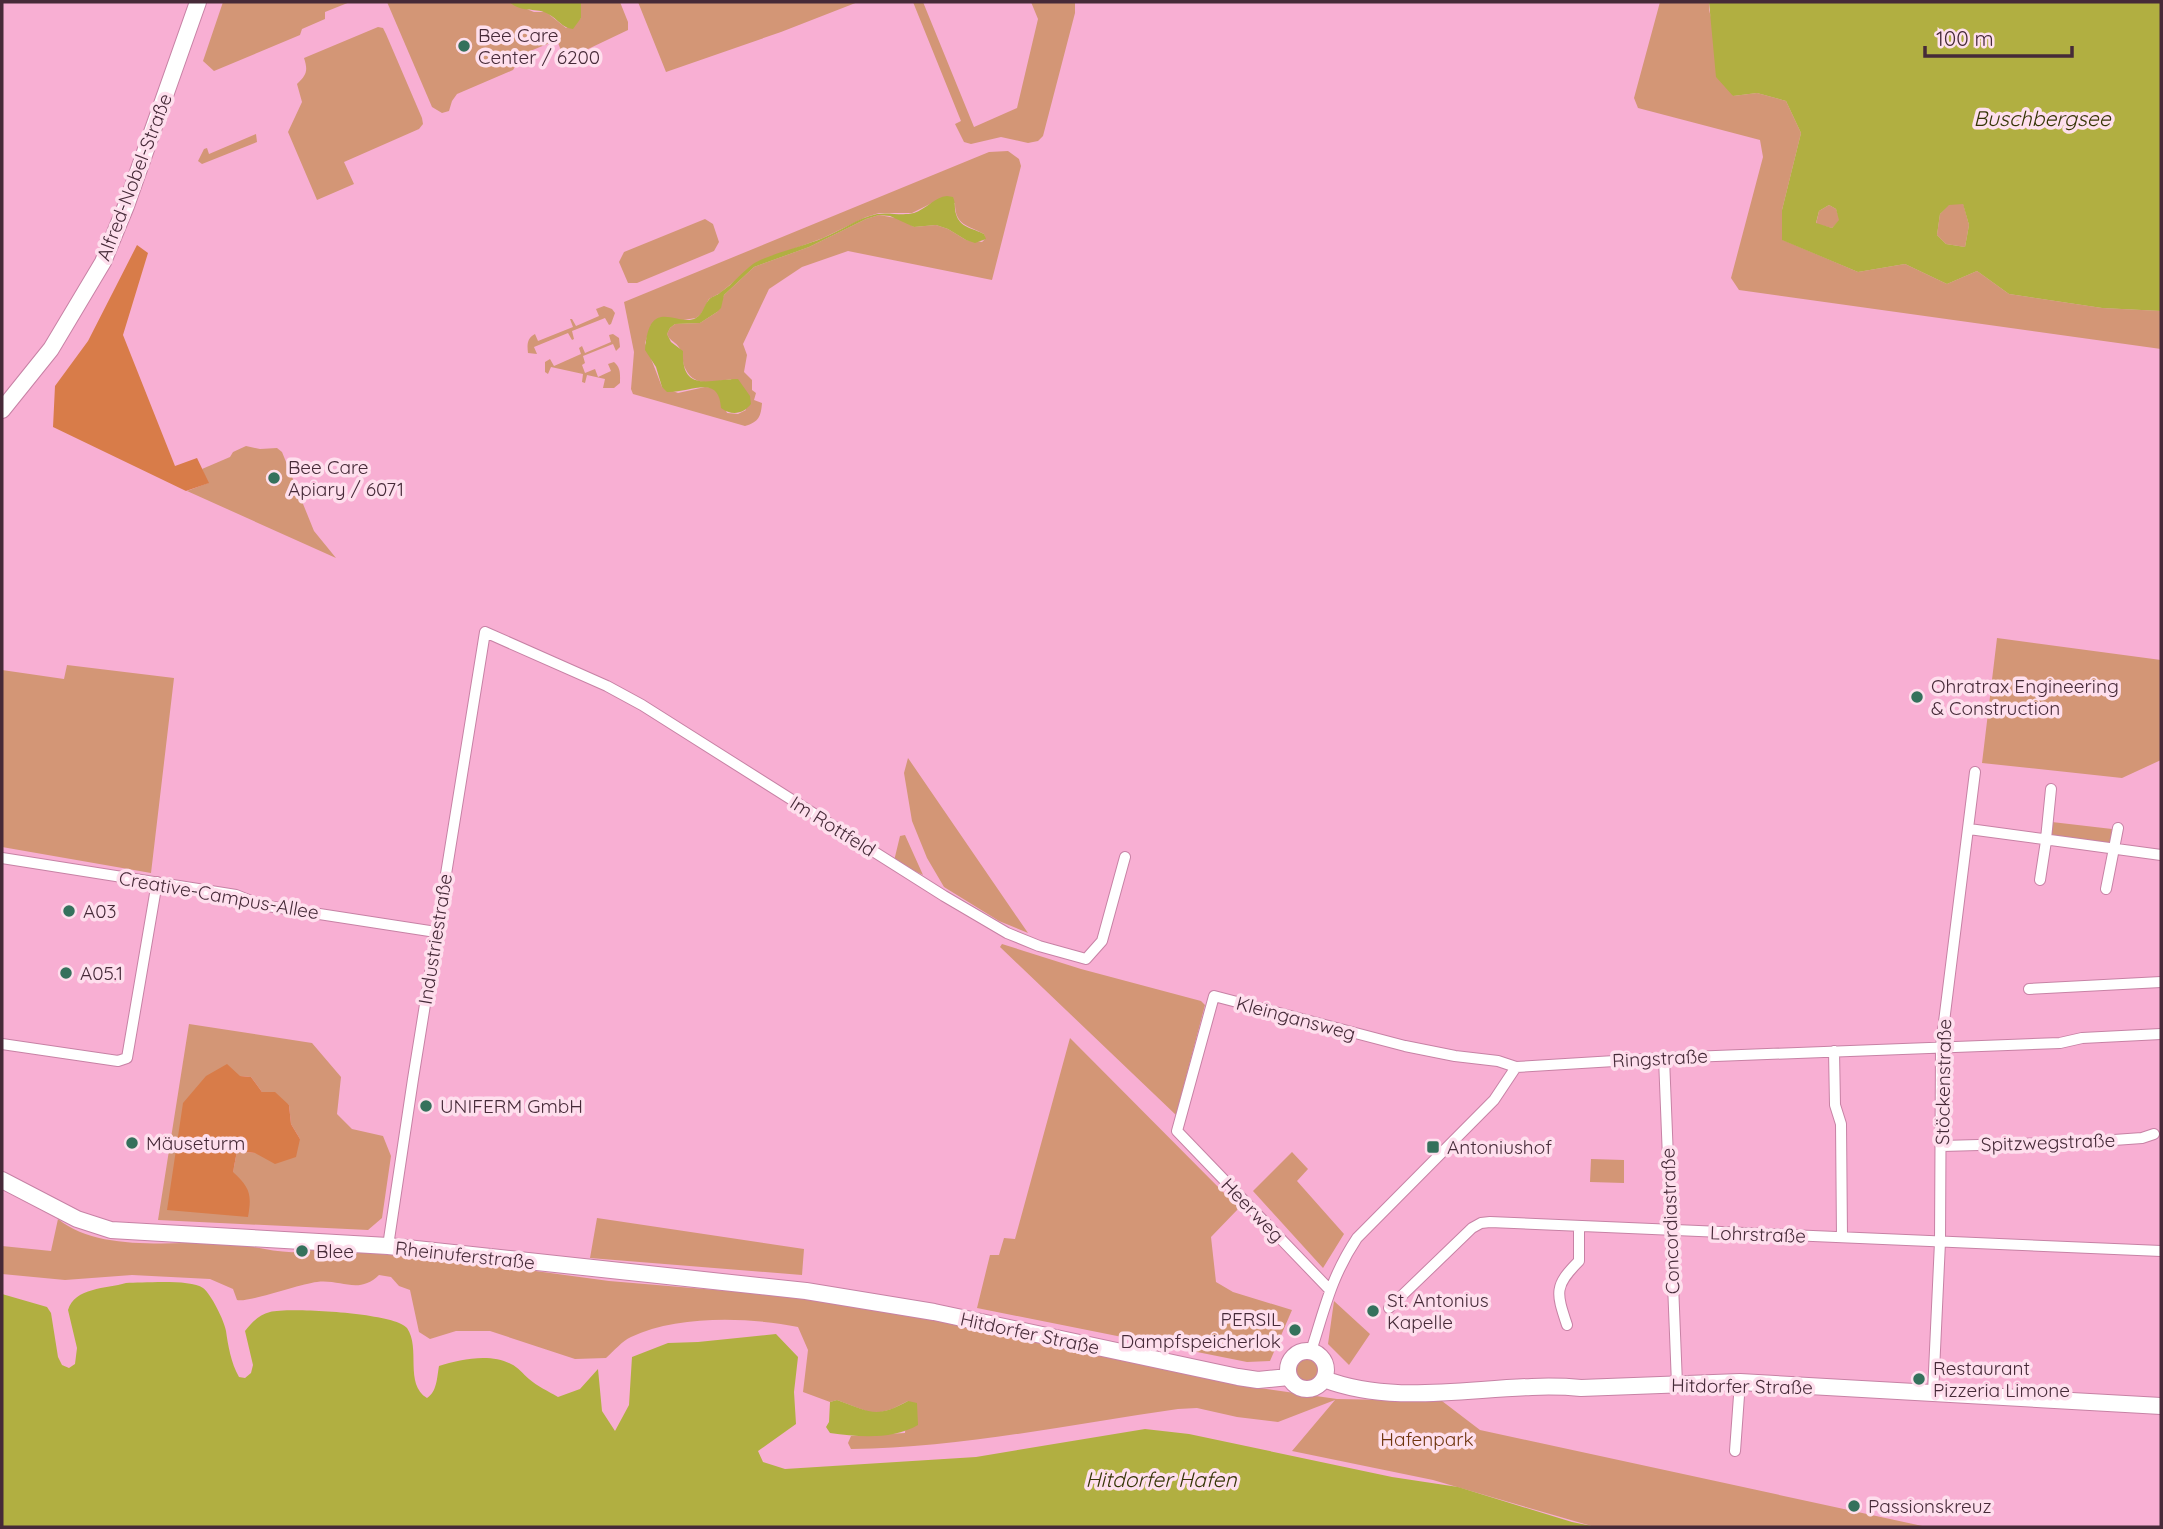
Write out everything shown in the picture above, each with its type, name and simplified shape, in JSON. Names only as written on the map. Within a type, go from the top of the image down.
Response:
[{"type":"street","name":"Alfred-Nobel-Straße","points":[[2,410],[51,349],[103,262],[126,206],[198,2]]},
{"type":"street","name":"Im Rottfeld","points":[[485,632],[607,686],[642,705],[944,896],[1007,933],[1039,946],[1086,959],[1101,941],[1125,857]]},
{"type":"street","name":"Industriestraße","points":[[388,1246],[485,632]]},
{"type":"street","name":"Stöckenstraße","points":[[1933,1393],[1940,1242],[1941,1045],[1975,772]]},
{"type":"street","points":[[2039,880],[2051,789]]},
{"type":"street","points":[[2106,889],[2118,828]]},
{"type":"street","points":[[1969,829],[2161,855]]},
{"type":"street","name":"Creative-Campus-Allee","points":[[2,858],[236,895],[261,905],[436,932]]},
{"type":"street","points":[[2,1044],[118,1061],[127,1059],[157,882]]},
{"type":"street","points":[[2029,989],[2161,982]]},
{"type":"street","name":"Kleingansweg","points":[[1177,1131],[1214,996],[1405,1046],[1455,1056],[1498,1060],[1516,1067]]},
{"type":"street","name":"Ringstraße","points":[[1516,1067],[1941,1045],[2060,1043],[2082,1038],[2161,1034]]},
{"type":"street","points":[[1834,1051],[1835,1105],[1841,1124],[1842,1237]]},
{"type":"street","name":"Concordiastraße","points":[[1664,1058],[1677,1384]]},
{"type":"street","points":[[1311,1351],[1329,1289],[1342,1260],[1357,1238],[1494,1100],[1516,1067]]},
{"type":"street","name":"Heerweg","points":[[1177,1131],[1329,1289]]},
{"type":"street","name":"Spitzwegstraße","points":[[1942,1146],[2086,1142],[2142,1138],[2154,1134]]},
{"type":"street","name":"Rheinuferstraße","points":[[2,1180],[77,1219],[111,1230],[388,1246],[806,1291],[937,1313]]},
{"type":"street","name":"Lohrstraße","points":[[1390,1308],[1455,1244],[1481,1223],[2161,1251]]},
{"type":"street","points":[[1567,1325],[1559,1301],[1559,1288],[1563,1277],[1579,1261],[1579,1226]]},
{"type":"street","name":"Hitdorfer Straße","points":[[937,1313],[1238,1377],[1258,1380],[1289,1377]]},
{"type":"street","points":[[1311,1351],[1326,1364],[1324,1379],[1315,1388],[1307,1390],[1293,1384],[1288,1365],[1294,1355],[1311,1351]]},
{"type":"street","name":"Hitdorfer Straße","points":[[1324,1379],[1362,1391],[1385,1393],[1454,1392],[1556,1385],[1581,1388],[1740,1382],[2161,1406]]},
{"type":"street","points":[[1735,1451],[1740,1382]]},
{"type":"green space","points":[[223,2],[350,2],[325,12],[325,19],[302,29],[300,35],[214,71],[203,61]]},
{"type":"green space","points":[[387,2],[509,2],[534,12],[546,12],[566,28],[581,18],[581,2],[620,2],[628,22],[628,30],[586,50],[566,64],[557,40],[523,54],[513,70],[457,94],[449,111],[442,113],[432,107]]},
{"type":"green space","points":[[638,2],[858,2],[666,72]]},
{"type":"green space","points":[[913,2],[923,2],[974,127],[1017,108],[1038,19],[1031,2],[1075,2],[1075,13],[1043,136],[1038,141],[1028,143],[1001,137],[971,144],[964,142],[955,124],[961,121]]},
{"type":"green space","points":[[1660,2],[1709,2],[1733,96],[1757,93],[1786,101],[1801,133],[1782,210],[1783,240],[1858,272],[1905,264],[1947,284],[1977,271],[2009,294],[2102,308],[2161,311],[2161,349],[1739,290],[1731,278],[1763,157],[1760,140],[1638,108],[1634,98]]},
{"type":"green space","points":[[378,27],[383,28],[386,34],[423,124],[419,129],[344,162],[354,184],[317,200],[288,132],[302,102],[297,84],[306,72],[304,58]]},
{"type":"green space","points":[[256,134],[257,142],[202,164],[198,161],[204,149],[207,148],[209,154]]},
{"type":"green space","points":[[1008,151],[1019,159],[1021,166],[992,280],[848,251],[802,267],[769,289],[743,344],[747,355],[744,372],[752,380],[752,390],[756,393],[754,400],[762,403],[760,415],[753,423],[745,426],[633,394],[631,389],[634,352],[624,302],[989,152]],"holes":[[[932,203],[955,203],[960,221],[984,234],[985,239],[982,242],[966,240],[936,225],[914,227],[901,219],[879,215],[809,247],[754,267],[724,295],[717,312],[700,323],[675,324],[670,328],[667,334],[680,348],[684,366],[689,374],[694,379],[705,382],[731,379],[746,410],[738,414],[727,413],[719,393],[714,388],[705,387],[678,393],[662,387],[645,343],[651,325],[696,318],[709,299],[758,262],[823,238],[866,217],[879,213],[912,213]]]},
{"type":"green space","points":[[1963,203],[1969,225],[1965,247],[1946,244],[1937,235],[1940,214],[1949,204]]},
{"type":"green space","points":[[1829,205],[1836,209],[1840,220],[1832,228],[1816,224],[1819,211]]},
{"type":"green space","points":[[705,219],[713,224],[719,242],[714,251],[637,283],[628,283],[619,262],[624,252]]},
{"type":"green space","points":[[604,306],[615,313],[611,324],[609,325],[605,318],[572,331],[572,340],[568,333],[534,347],[537,354],[528,353],[528,342],[535,334],[538,341],[573,327],[570,319],[576,326],[599,316],[596,309]]},
{"type":"green space","points":[[613,334],[619,338],[620,347],[616,351],[613,344],[583,356],[585,363],[582,365],[585,373],[595,369],[598,377],[611,371],[608,364],[614,362],[619,369],[620,383],[614,388],[603,388],[605,379],[587,375],[585,383],[582,382],[583,374],[551,367],[548,374],[545,372],[545,362],[550,359],[554,366],[581,354],[579,348],[582,346],[585,353],[611,342],[609,335]]},
{"type":"green space","points":[[246,446],[277,448],[282,452],[314,531],[336,558],[187,491],[208,483],[202,469],[230,457],[233,452]]},
{"type":"green space","points":[[1997,638],[2161,660],[2161,760],[2122,778],[1982,763]]},
{"type":"green space","points":[[67,665],[174,678],[151,873],[2,847],[2,670],[64,679]]},
{"type":"green space","points":[[908,758],[1028,933],[999,921],[944,887],[927,858],[912,821],[904,773]]},
{"type":"green space","points":[[2052,822],[2112,829],[2111,843],[2051,836]]},
{"type":"green space","points":[[905,835],[923,875],[894,861],[900,836]]},
{"type":"green space","points":[[1002,944],[1081,969],[1201,1001],[1205,1005],[1176,1115],[1000,947]]},
{"type":"green space","points":[[189,1024],[312,1043],[341,1077],[337,1114],[352,1129],[383,1136],[391,1156],[382,1218],[368,1230],[158,1220]],"holes":[[[240,1076],[251,1077],[262,1092],[289,1105],[291,1124],[300,1139],[255,1153],[237,1151],[233,1172]]]},
{"type":"green space","points":[[1070,1038],[1239,1208],[1211,1237],[1216,1282],[1233,1292],[1292,1310],[1270,1361],[1247,1362],[977,1308],[990,1255],[999,1255],[1004,1238],[1015,1239]]},
{"type":"green space","points":[[1292,1152],[1308,1169],[1297,1181],[1344,1234],[1323,1268],[1253,1191]]},
{"type":"green space","points":[[1591,1159],[1624,1160],[1624,1183],[1590,1182]]},
{"type":"green space","points":[[597,1218],[804,1249],[802,1275],[590,1258]]},
{"type":"green space","name":"Hafenpark","points":[[58,1219],[75,1230],[116,1241],[227,1243],[281,1252],[313,1249],[447,1259],[609,1281],[812,1298],[926,1317],[1259,1388],[1337,1399],[1442,1401],[1480,1430],[1927,1527],[1595,1527],[1433,1480],[1292,1451],[1335,1400],[1278,1422],[1197,1408],[1178,1409],[974,1440],[851,1449],[848,1443],[851,1436],[905,1433],[908,1401],[874,1414],[837,1400],[830,1402],[803,1392],[808,1350],[798,1327],[736,1320],[670,1325],[631,1337],[606,1358],[575,1359],[490,1331],[456,1331],[430,1339],[419,1332],[410,1290],[399,1286],[391,1277],[379,1275],[364,1284],[317,1282],[237,1300],[233,1289],[210,1279],[132,1275],[65,1280],[2,1274],[2,1246],[51,1251]]},
{"type":"green space","points":[[1334,1301],[1370,1334],[1349,1365],[1328,1344]]},
{"type":"green space","points":[[1307,1359],[1315,1362],[1318,1370],[1315,1378],[1307,1381],[1299,1378],[1296,1370],[1299,1362]]},
{"type":"shaded area","points":[[137,245],[148,253],[123,335],[175,466],[197,458],[209,483],[186,491],[53,427],[55,386],[88,341]]},
{"type":"shaded area","points":[[227,1064],[240,1076],[251,1077],[262,1092],[275,1092],[289,1105],[291,1124],[300,1139],[296,1157],[275,1164],[255,1153],[237,1151],[233,1172],[248,1192],[248,1217],[167,1210],[183,1103],[206,1076]]},
{"type":"water","points":[[509,2],[581,2],[581,18],[573,29],[544,12],[520,8]]},
{"type":"water","name":"Buschbergsee","points":[[1709,2],[2161,2],[2161,311],[2102,308],[2009,294],[1977,271],[1947,284],[1905,264],[1858,272],[1782,240],[1782,210],[1801,133],[1786,101],[1757,93],[1733,96],[1716,77]],"holes":[[[1963,204],[1969,225],[1965,247],[1946,244],[1937,235],[1940,214],[1949,205]],[[1829,205],[1836,209],[1839,220],[1832,228],[1816,223],[1819,211]]]},
{"type":"water","points":[[947,196],[953,197],[958,219],[967,227],[984,234],[986,239],[975,243],[936,225],[914,227],[890,216],[879,215],[809,247],[754,267],[724,295],[721,308],[717,312],[700,323],[675,324],[670,328],[667,334],[671,342],[683,351],[687,374],[700,381],[738,379],[750,396],[751,404],[744,410],[737,413],[725,411],[721,408],[715,391],[709,388],[667,392],[662,387],[656,367],[645,350],[652,323],[658,318],[696,318],[709,299],[760,260],[823,238],[870,216],[882,214],[914,213]]},
{"type":"water","name":"Hitdorfer Hafen","points":[[177,1282],[203,1288],[223,1320],[232,1360],[239,1377],[245,1378],[251,1373],[253,1365],[245,1331],[262,1315],[298,1310],[364,1315],[384,1318],[407,1328],[413,1345],[416,1384],[427,1398],[435,1388],[439,1366],[466,1359],[494,1359],[514,1365],[532,1382],[558,1397],[580,1389],[598,1369],[602,1411],[615,1431],[629,1405],[632,1357],[668,1343],[776,1334],[798,1357],[794,1392],[796,1424],[758,1451],[763,1462],[785,1469],[976,1457],[1145,1429],[1189,1434],[1392,1477],[1458,1487],[1572,1522],[1597,1527],[2,1527],[2,1294],[47,1307],[51,1313],[58,1357],[62,1365],[69,1368],[75,1364],[77,1348],[68,1310],[72,1302],[92,1290],[126,1283]]},
{"type":"water","points":[[837,1400],[873,1412],[888,1410],[908,1401],[917,1403],[918,1425],[886,1435],[830,1433],[826,1427],[829,1422],[830,1402]]},
{"type":"place","name":"Bee Care Center / 6200","points":[[464,46]]},
{"type":"place","name":"Bee Care Apiary / 6071","points":[[274,478]]},
{"type":"place","name":"Ohratrax Engineering & Construction","points":[[1917,697]]},
{"type":"place","name":"A03","points":[[69,911]]},
{"type":"place","name":"A05.1","points":[[66,973]]},
{"type":"place","name":"UNIFERM GmbH","points":[[426,1106]]},
{"type":"place","name":"Mäuseturm","points":[[132,1143]]},
{"type":"place","name":"Antoniushof","points":[[1433,1147]]},
{"type":"place","name":"Blee","points":[[302,1251]]},
{"type":"place","name":"St. Antonius Kapelle","points":[[1373,1311]]},
{"type":"place","name":"PERSIL Dampfspeicherlok","points":[[1295,1330]]},
{"type":"place","name":"Restaurant Pizzeria Limone","points":[[1919,1379]]},
{"type":"place","name":"Passionskreuz","points":[[1854,1506]]}]
